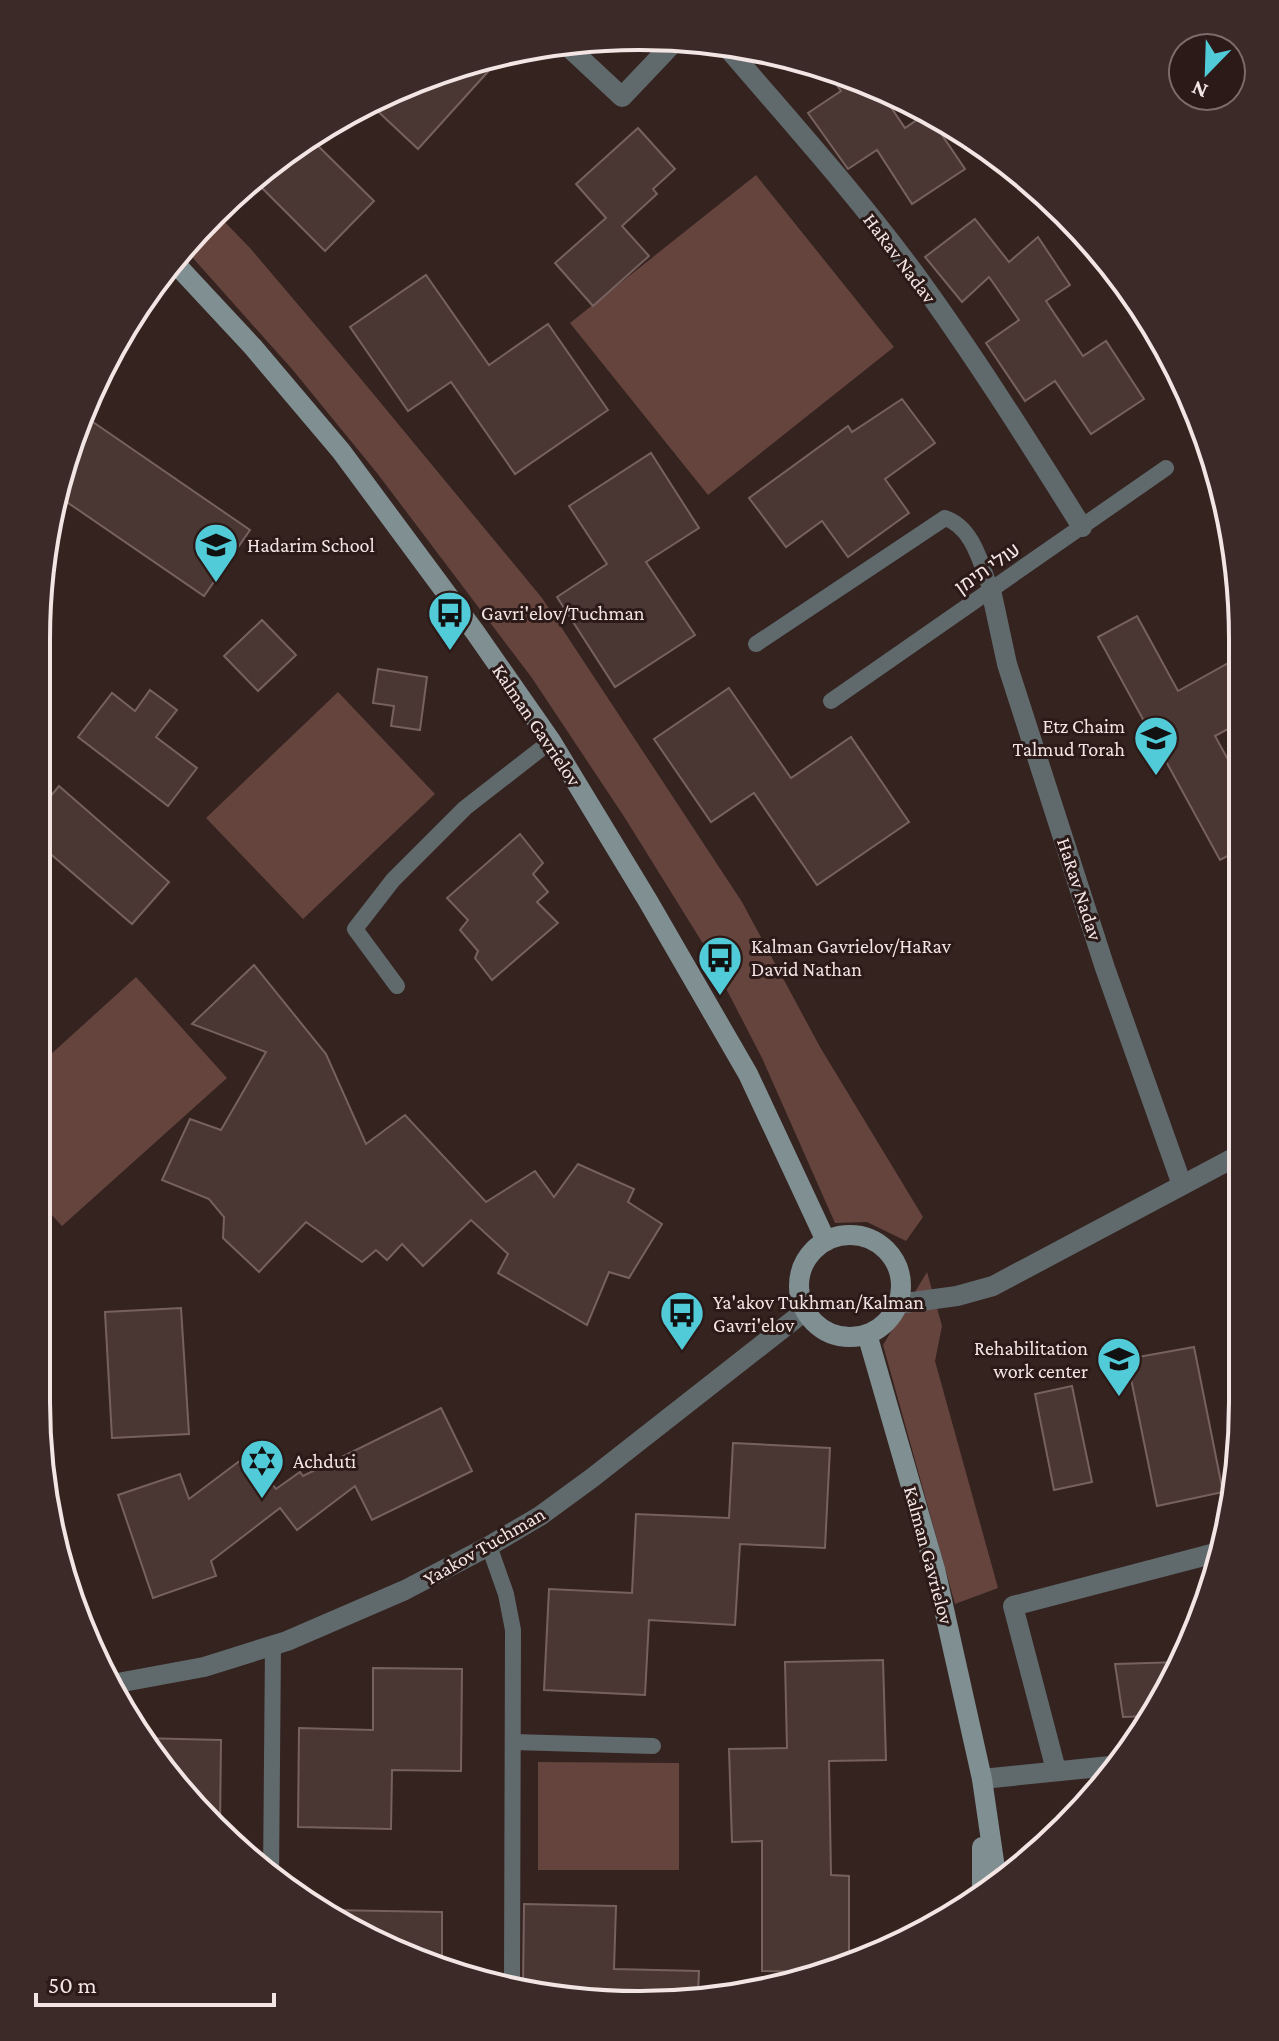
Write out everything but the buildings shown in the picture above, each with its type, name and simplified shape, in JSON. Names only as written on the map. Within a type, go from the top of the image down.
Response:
[{"type":"street","points":[[576,54],[622,97],[666,51]]},
{"type":"street","name":"HaRav Nadav","points":[[736,58],[914,273],[993,387],[1082,527]]},
{"type":"street","name":"Kalman Gavrielov","points":[[181,270],[253,347],[341,451],[551,741],[748,1074],[826,1241]]},
{"type":"street","name":"HaRav Nadav","points":[[991,590],[1007,664],[1105,968],[1182,1185]]},
{"type":"street","points":[[898,1304],[957,1296],[993,1286],[1229,1160]]},
{"type":"street","points":[[841,1236],[861,1236],[876,1242],[886,1251],[899,1272],[901,1293],[898,1304],[888,1320],[867,1334],[847,1337],[834,1334],[817,1325],[805,1311],[799,1294],[802,1269],[811,1253],[826,1241],[841,1236]]},
{"type":"street","name":"Yaakov Tuchman","points":[[122,1682],[204,1667],[273,1645],[347,1617],[489,1546],[540,1516],[635,1446],[805,1311]]},
{"type":"street","name":"Kalman Gavrielov","points":[[867,1334],[935,1569],[982,1779],[995,1871]]},
{"type":"street","points":[[1056,1770],[1013,1606],[1209,1555]]},
{"type":"street","points":[[982,1779],[1102,1766]]},
{"type":"street","name":"Kalman Gavrielov","points":[[982,1779],[982,1881]]},
{"type":"lane","name":"עולי תימן","points":[[831,701],[1166,468]]},
{"type":"lane","points":[[756,644],[945,518],[955,522],[969,535],[991,590]]},
{"type":"lane","points":[[397,986],[355,929],[393,880],[465,808],[551,741]]},
{"type":"lane","points":[[489,1546],[506,1594],[513,1630],[512,1977]]},
{"type":"lane","points":[[271,1861],[273,1645]]},
{"type":"lane","points":[[513,1742],[653,1746]]},
{"type":"shaded area","points":[[756,175],[894,347],[708,495],[570,323]]},
{"type":"shaded area","points":[[224,222],[356,373],[542,598],[742,902],[820,1047],[923,1217],[906,1241],[867,1222],[835,1223],[762,1058],[702,942],[625,818],[532,678],[377,473],[292,369],[192,257]]},
{"type":"shaded area","points":[[338,692],[435,794],[303,919],[206,818]]},
{"type":"shaded area","points":[[136,977],[227,1078],[62,1226],[50,1213],[50,1055]]},
{"type":"shaded area","points":[[927,1272],[942,1326],[935,1361],[998,1588],[955,1604],[883,1345]]},
{"type":"shaded area","points":[[538,1762],[679,1763],[679,1870],[538,1870]]},
{"type":"place","name":"Hadarim School","points":[[216,584]]},
{"type":"place","name":"Gavri'elov/Tuchman","points":[[450,652]]},
{"type":"place","name":"Etz Chaim Talmud Torah","points":[[1156,777]]},
{"type":"place","name":"Kalman Gavrielov/HaRav David Nathan","points":[[720,997]]},
{"type":"place","name":"Ya'akov Tukhman/Kalman Gavri'elov","points":[[682,1352]]},
{"type":"place","name":"Rehabilitation work center","points":[[1119,1398]]},
{"type":"place","name":"Achduti","points":[[262,1500]]}]
